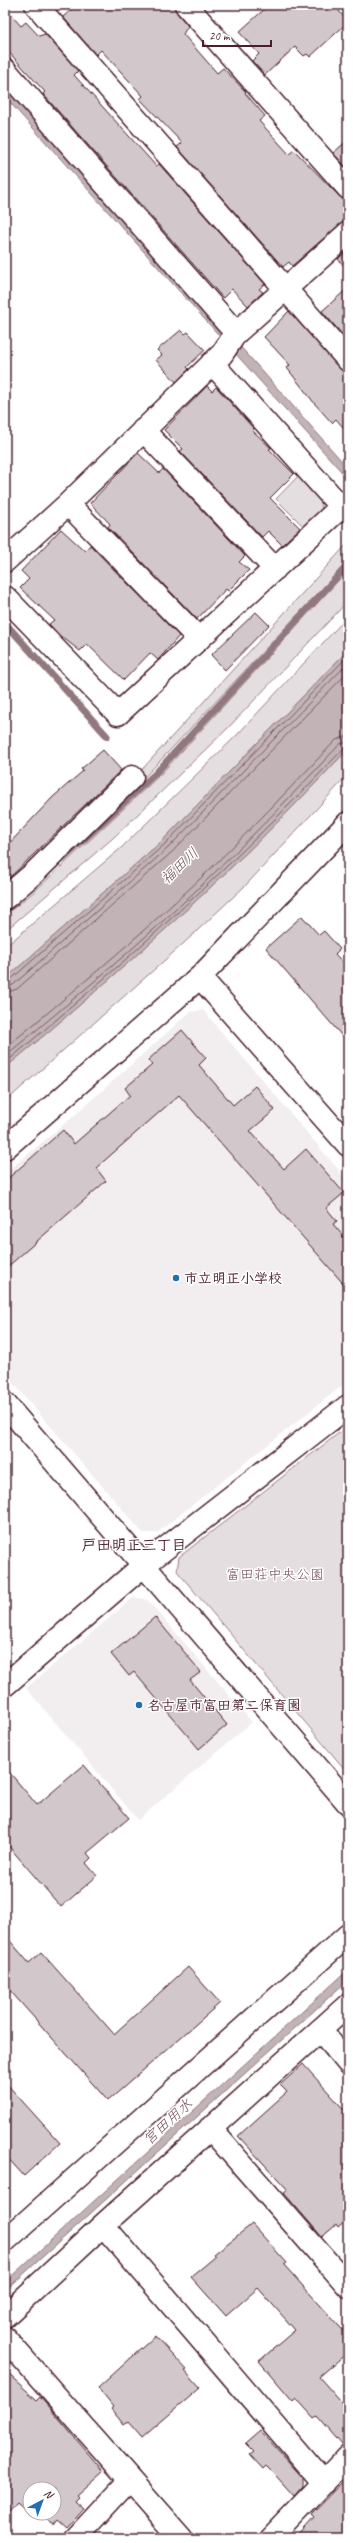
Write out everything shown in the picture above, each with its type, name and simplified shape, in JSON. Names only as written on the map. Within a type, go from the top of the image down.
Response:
[{"type":"street","points":[[36,5],[348,360]]},
{"type":"street","points":[[186,5],[348,188]]},
{"type":"street","points":[[5,70],[227,345],[341,507],[118,714],[5,597]]},
{"type":"street","points":[[5,561],[68,504],[227,345],[348,233]]},
{"type":"street","points":[[143,430],[275,569]]},
{"type":"street","points":[[68,504],[200,639]]},
{"type":"street","points":[[5,898],[34,873],[132,777]]},
{"type":"street","points":[[5,1148],[200,977],[348,823]]},
{"type":"street","points":[[200,977],[348,1145]]},
{"type":"street","points":[[5,1404],[348,1803]]},
{"type":"street","points":[[5,1685],[144,1565],[348,1406]]},
{"type":"street","points":[[5,2241],[348,1935]]},
{"type":"street","points":[[5,2316],[103,2225],[348,2005]]},
{"type":"street","points":[[320,2030],[348,2063]]},
{"type":"street","points":[[210,2128],[348,2286]]},
{"type":"street","points":[[103,2225],[324,2482]]},
{"type":"street","points":[[5,2338],[181,2538]]},
{"type":"street","points":[[271,2538],[348,2457]]},
{"type":"street","points":[[76,2538],[130,2480]]},
{"type":"shaded area","name":"市立明正小学校","points":[[203,1010],[348,1181],[348,1381],[157,1533],[143,1533],[5,1374],[5,1173],[69,1120],[190,1012]]},
{"type":"shaded area","name":"名古屋市富田第二保育園","points":[[134,1597],[148,1600],[252,1722],[138,1820],[26,1688]]},
{"type":"green space","points":[[301,473],[320,493],[322,510],[304,527],[276,499]]},
{"type":"green space","points":[[348,543],[348,561],[141,781],[136,776]]},
{"type":"green space","points":[[348,570],[348,601],[228,728],[113,838],[5,931],[5,915],[36,890],[160,775]]},
{"type":"green space","points":[[348,616],[348,650],[162,841],[5,979],[5,947],[121,848],[237,735]]},
{"type":"green space","points":[[348,749],[348,775],[247,884],[183,944],[5,1102],[5,1068],[95,992],[182,914],[308,792]]},
{"type":"green space","name":"富田荘中央公園","points":[[348,1426],[348,1773],[177,1571],[179,1557]]},
{"type":"water","points":[[5,81],[348,468],[348,479],[5,97]]},
{"type":"water","name":"福田川","points":[[348,650],[348,749],[308,792],[182,914],[95,992],[5,1068],[5,979],[162,841]]},
{"type":"water","points":[[348,1970],[348,1980],[5,2291],[5,2282]]},
{"type":"building","points":[[76,5],[174,5],[177,13],[188,26],[183,34],[217,73],[223,68],[246,92],[245,93],[265,116],[259,121],[289,154],[294,150],[339,196],[348,200],[348,221],[340,224],[292,266],[289,262],[283,267],[177,147],[182,143],[140,99],[143,96],[101,50],[96,55],[63,17]]},
{"type":"building","points":[[269,5],[334,5],[348,22],[310,57],[307,54],[304,56],[295,47],[265,75],[252,61],[259,54],[239,32]]},
{"type":"building","points":[[5,8],[21,26],[26,22],[39,36],[45,34],[78,71],[74,75],[156,166],[159,164],[265,284],[259,289],[263,292],[248,306],[232,289],[223,298],[43,94],[45,92],[5,48]]},
{"type":"building","points":[[348,140],[348,169],[333,153]]},
{"type":"building","points":[[348,250],[348,270],[338,259]]},
{"type":"building","points":[[348,288],[348,341],[322,311]]},
{"type":"building","points":[[289,311],[339,368],[348,372],[348,433],[336,419],[332,423],[315,404],[287,368],[290,365],[264,337]]},
{"type":"building","points":[[181,330],[185,334],[188,332],[205,350],[187,367],[189,369],[176,382],[156,360],[162,355],[157,350]]},
{"type":"building","points":[[207,386],[212,391],[216,387],[219,390],[254,429],[252,430],[271,448],[269,449],[294,474],[270,498],[300,528],[282,545],[268,531],[262,537],[180,451],[183,449],[164,430]]},
{"type":"building","points":[[138,453],[159,473],[163,469],[245,556],[239,562],[249,570],[228,591],[226,589],[197,619],[108,527],[110,524],[90,503]]},
{"type":"building","points":[[61,529],[85,551],[90,545],[179,636],[158,660],[150,653],[124,680],[87,644],[80,651],[62,637],[49,624],[54,620],[20,588],[29,579],[21,571]]},
{"type":"building","points":[[256,612],[269,625],[225,670],[211,655]]},
{"type":"building","points":[[103,750],[121,770],[5,882],[5,848],[53,797],[83,771],[81,769]]},
{"type":"building","points":[[302,916],[319,935],[324,931],[340,949],[335,954],[348,968],[348,1043],[266,948]]},
{"type":"building","points":[[182,1030],[206,1058],[199,1065],[233,1105],[255,1086],[275,1110],[250,1131],[284,1169],[306,1149],[344,1193],[326,1208],[337,1221],[333,1224],[348,1242],[348,1289],[179,1095],[96,1168],[106,1181],[5,1269],[5,1181],[63,1130],[74,1144],[130,1095],[125,1088],[152,1065],[148,1060]]},
{"type":"building","points":[[155,1617],[201,1672],[190,1680],[227,1725],[199,1749],[134,1672],[129,1676],[111,1654]]},
{"type":"building","points":[[84,1765],[129,1818],[87,1853],[91,1858],[86,1863],[97,1876],[61,1907],[5,1842],[5,1767],[37,1805]]},
{"type":"building","points":[[5,1935],[29,1963],[41,1952],[114,2034],[188,1967],[220,2003],[108,2101],[5,1985]]},
{"type":"building","points":[[303,2064],[348,2114],[348,2219],[338,2228],[336,2225],[322,2237],[284,2193],[288,2190],[238,2136],[287,2092],[280,2085]]},
{"type":"building","points":[[5,2082],[60,2143],[24,2176],[5,2155]]},
{"type":"building","points":[[252,2224],[287,2263],[284,2265],[348,2336],[348,2352],[319,2377],[348,2410],[348,2445],[343,2446],[317,2416],[314,2418],[296,2398],[293,2401],[259,2361],[295,2330],[258,2288],[226,2316],[191,2277],[216,2256],[214,2254]]},
{"type":"building","points":[[155,2336],[187,2370],[185,2371],[200,2388],[142,2438],[128,2422],[124,2425],[111,2409],[113,2407],[98,2388]]},
{"type":"building","points":[[5,2371],[37,2400],[40,2397],[103,2471],[76,2495],[78,2497],[75,2500],[84,2508],[67,2527],[60,2521],[62,2521],[62,2481],[22,2481],[22,2508],[17,2503],[5,2517]]},
{"type":"building","points":[[260,2430],[303,2478],[303,2486],[294,2496],[266,2466],[263,2469],[250,2455],[254,2452],[245,2443]]},
{"type":"building","points":[[348,2477],[348,2538],[296,2538],[314,2518],[311,2515]]},
{"type":"building","points":[[50,2521],[56,2521],[54,2524]]},
{"type":"waterway","points":[[63,859],[155,774],[348,565]]},
{"type":"waterway","points":[[5,623],[107,736]]},
{"type":"waterway","points":[[5,911],[16,902]]},
{"type":"place","name":"市立明正小学校","points":[[176,1278]]},
{"type":"place","name":"名古屋市富田第二保育園","points":[[139,1705]]},
{"type":"district","name":"戸田明正三丁目","points":[[134,1545]]},
{"type":"water label","name":"宮田用水","points":[[168,2122]]}]
